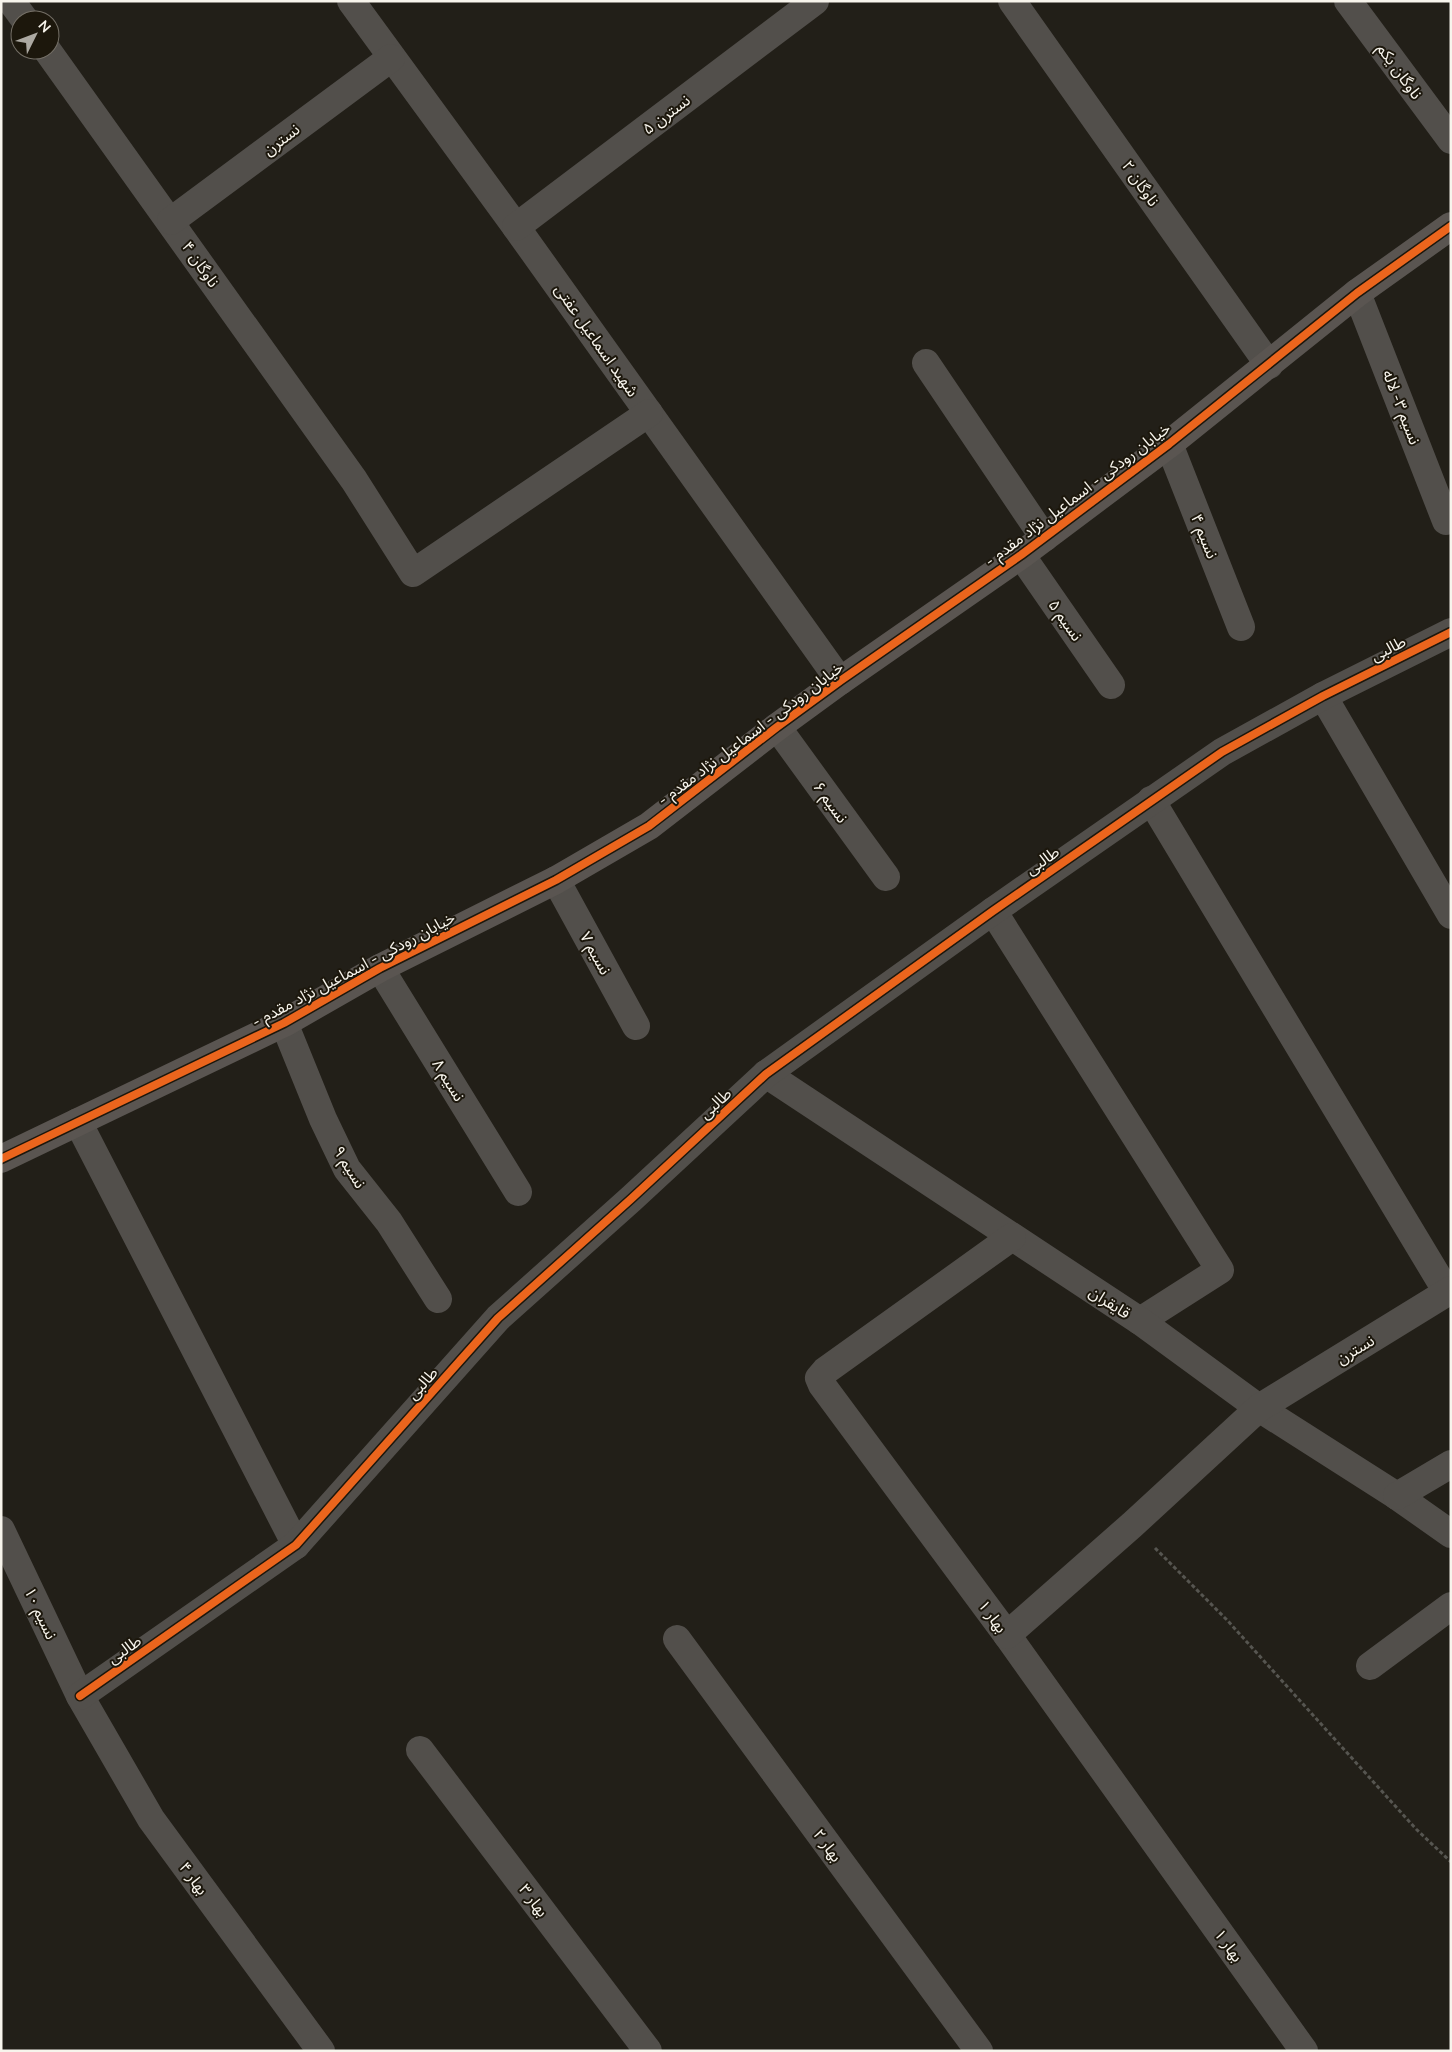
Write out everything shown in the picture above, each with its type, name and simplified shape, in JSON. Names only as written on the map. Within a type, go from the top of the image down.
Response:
[{"type":"street","name":"شهید اسماعیل عفتی","points":[[351,1],[516,227],[840,681]]},
{"type":"street","name":"نسترن ۵","points":[[516,227],[815,1]]},
{"type":"street","name":"ناوگان ۲","points":[[1012,1],[1269,365]]},
{"type":"street","name":"ناوگان یکم","points":[[1348,1],[1451,140]]},
{"type":"street","name":"نسترن","points":[[171,221],[391,58]]},
{"type":"street","name":"ناوگان ۴","points":[[54,60],[171,221],[354,480],[413,573],[649,413]]},
{"type":"street","name":"- خیابان رودکی - اسماعیل نژاد مقدم","points":[[1,1159],[284,1023],[380,968],[556,880],[649,826],[840,681],[1044,538],[1169,444],[1357,293],[1451,226]]},
{"type":"street","name":"نسیم ۳- لاله","points":[[1357,293],[1446,521]]},
{"type":"street","points":[[926,363],[1044,538]]},
{"type":"street","name":"نسیم ۴","points":[[1169,444],[1241,627]]},
{"type":"street","name":"نسیم ۵","points":[[1021,555],[1111,685]]},
{"type":"street","name":"طالبی","points":[[80,1696],[296,1545],[498,1318],[631,1199],[766,1074],[993,911],[1222,752],[1323,696],[1451,632]]},
{"type":"street","points":[[1323,696],[1451,915]]},
{"type":"street","name":"نسیم ۶","points":[[777,727],[886,877]]},
{"type":"street","points":[[1151,800],[1449,1291]]},
{"type":"street","name":"نسیم ۷","points":[[556,880],[636,1026]]},
{"type":"street","points":[[993,911],[1220,1270],[1140,1321]]},
{"type":"street","name":"نسیم ۸","points":[[380,968],[518,1192]]},
{"type":"street","name":"نسیم ۹","points":[[284,1023],[323,1119],[347,1169],[389,1222],[438,1299]]},
{"type":"street","name":"قایقران","points":[[766,1074],[1140,1321],[1259,1408],[1397,1496],[1451,1534]]},
{"type":"street","points":[[78,1122],[296,1545]]},
{"type":"street","name":"بهار ۱","points":[[1012,1237],[825,1371],[819,1378],[822,1386],[1007,1635],[1304,2051]]},
{"type":"street","name":"نسترن","points":[[1007,1635],[1132,1525],[1259,1408],[1449,1291]]},
{"type":"street","points":[[1397,1496],[1451,1464]]},
{"type":"street","name":"نسیم ۱۰","points":[[1,1530],[80,1696]]},
{"type":"street","points":[[1370,1666],[1451,1606]]},
{"type":"street","name":"بهار ۲","points":[[677,1639],[978,2051]]},
{"type":"street","name":"بهار ۴","points":[[80,1696],[151,1819],[321,2051]]},
{"type":"street","name":"بهار ۳","points":[[420,1750],[648,2051]]},
{"type":"path","points":[[1132,1525],[1226,1620],[1416,1829],[1451,1862]]},
{"type":"cycle path","points":[[1,1159],[284,1023],[380,968],[556,880],[649,826],[840,681],[1021,555],[1169,444],[1357,293],[1451,226]]},
{"type":"cycle path","points":[[80,1696],[296,1545],[498,1318],[631,1199],[766,1074],[993,911],[1222,752],[1323,696],[1451,632]]}]
